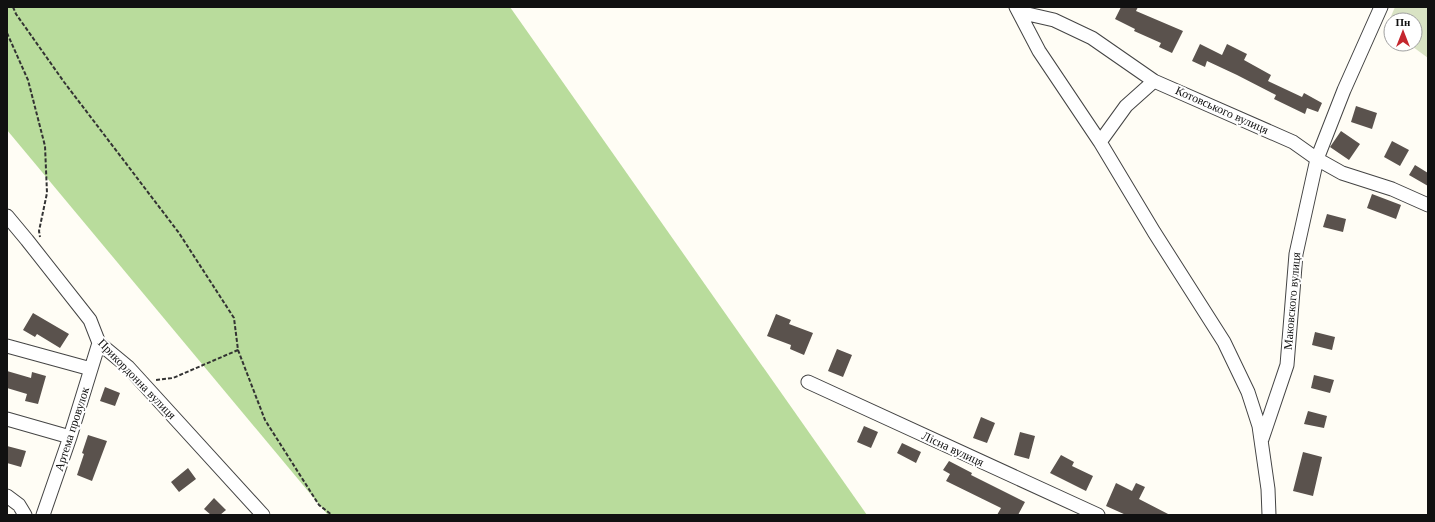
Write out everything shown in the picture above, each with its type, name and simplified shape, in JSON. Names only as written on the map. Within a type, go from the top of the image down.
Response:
[{"type":"street","name":"Маковского вулиця","points":[[1261,441],[1287,365],[1296,254],[1317,159],[1344,90],[1381,7]]},
{"type":"street","name":"Котовського вулиця","points":[[1017,10],[1054,20],[1092,38],[1154,81],[1293,142],[1317,159],[1342,173],[1392,188],[1428,205]]},
{"type":"street","points":[[1017,10],[1039,51],[1100,142],[1154,232],[1224,342],[1248,392],[1259,426],[1268,489],[1269,515]]},
{"type":"street","points":[[1100,142],[1126,106],[1154,81]]},
{"type":"street","name":"Прикордонна вулиця","points":[[7,216],[28,240],[90,320],[99,343],[128,367],[263,515]]},
{"type":"street","name":"Артема провулок","points":[[43,515],[70,437],[99,343]]},
{"type":"street","points":[[7,346],[91,368]]},
{"type":"street","name":"Лісна вулиця","points":[[808,382],[1080,511],[1098,515]]},
{"type":"street","points":[[7,419],[70,437]]},
{"type":"street","points":[[7,496],[19,505],[25,515]]},
{"type":"path","points":[[12,7],[64,82],[179,233],[234,318],[238,350],[265,420],[319,505],[332,515]]},
{"type":"path","points":[[7,34],[28,80],[45,146],[47,193],[39,231],[40,237]]},
{"type":"path","points":[[142,382],[172,378],[238,350]]},
{"type":"green space","points":[[7,7],[510,7],[867,515],[328,515],[7,130]]},
{"type":"green space","points":[[1395,7],[1428,7],[1428,58],[1420,52],[1423,52],[1423,12],[1393,12]]},
{"type":"building","points":[[1121,7],[1138,7],[1136,11],[1183,31],[1172,53],[1159,47],[1161,43],[1134,31],[1135,29],[1115,19]]},
{"type":"building","points":[[1200,44],[1222,55],[1227,44],[1247,54],[1244,60],[1271,75],[1268,81],[1302,97],[1304,93],[1322,103],[1318,112],[1307,108],[1305,114],[1274,99],[1276,95],[1237,75],[1207,61],[1205,67],[1192,61]]},
{"type":"building","points":[[1356,106],[1377,113],[1372,129],[1351,122]]},
{"type":"building","points":[[1341,131],[1360,144],[1349,160],[1330,147]]},
{"type":"building","points":[[1392,141],[1409,150],[1400,166],[1384,157]]},
{"type":"building","points":[[1415,165],[1428,173],[1428,186],[1409,175]]},
{"type":"building","points":[[1372,194],[1401,205],[1396,219],[1367,208]]},
{"type":"building","points":[[1327,214],[1346,219],[1343,232],[1323,227]]},
{"type":"building","points":[[33,313],[69,334],[60,348],[37,334],[35,337],[23,330]]},
{"type":"building","points":[[776,314],[791,320],[789,324],[813,333],[804,355],[790,349],[791,345],[767,336]]},
{"type":"building","points":[[1315,332],[1335,337],[1332,350],[1312,345]]},
{"type":"building","points":[[837,349],[852,355],[843,377],[828,371]]},
{"type":"building","points":[[7,371],[31,378],[32,372],[46,376],[38,404],[25,401],[27,394],[7,388]]},
{"type":"building","points":[[1314,375],[1334,380],[1330,393],[1311,388]]},
{"type":"building","points":[[105,387],[120,393],[115,406],[100,401]]},
{"type":"building","points":[[1308,411],[1327,416],[1324,428],[1304,424]]},
{"type":"building","points":[[981,417],[995,423],[987,443],[973,438]]},
{"type":"building","points":[[864,426],[878,432],[871,448],[857,442]]},
{"type":"building","points":[[1020,432],[1035,436],[1029,459],[1014,455]]},
{"type":"building","points":[[88,435],[107,441],[92,481],[77,475]]},
{"type":"building","points":[[902,443],[921,452],[916,463],[897,453]]},
{"type":"building","points":[[7,446],[26,451],[21,467],[7,463]]},
{"type":"building","points":[[1303,452],[1322,457],[1313,496],[1293,491]]},
{"type":"building","points":[[1061,455],[1074,462],[1072,466],[1093,476],[1086,491],[1050,473]]},
{"type":"building","points":[[949,461],[972,473],[971,475],[1025,502],[1018,515],[997,515],[1001,508],[946,481],[950,474],[943,470]]},
{"type":"building","points":[[188,468],[196,479],[179,492],[171,482]]},
{"type":"building","points":[[1116,483],[1132,491],[1136,483],[1145,487],[1139,499],[1170,515],[1126,515],[1106,506]]},
{"type":"building","points":[[214,498],[226,510],[220,515],[211,515],[204,509]]}]
